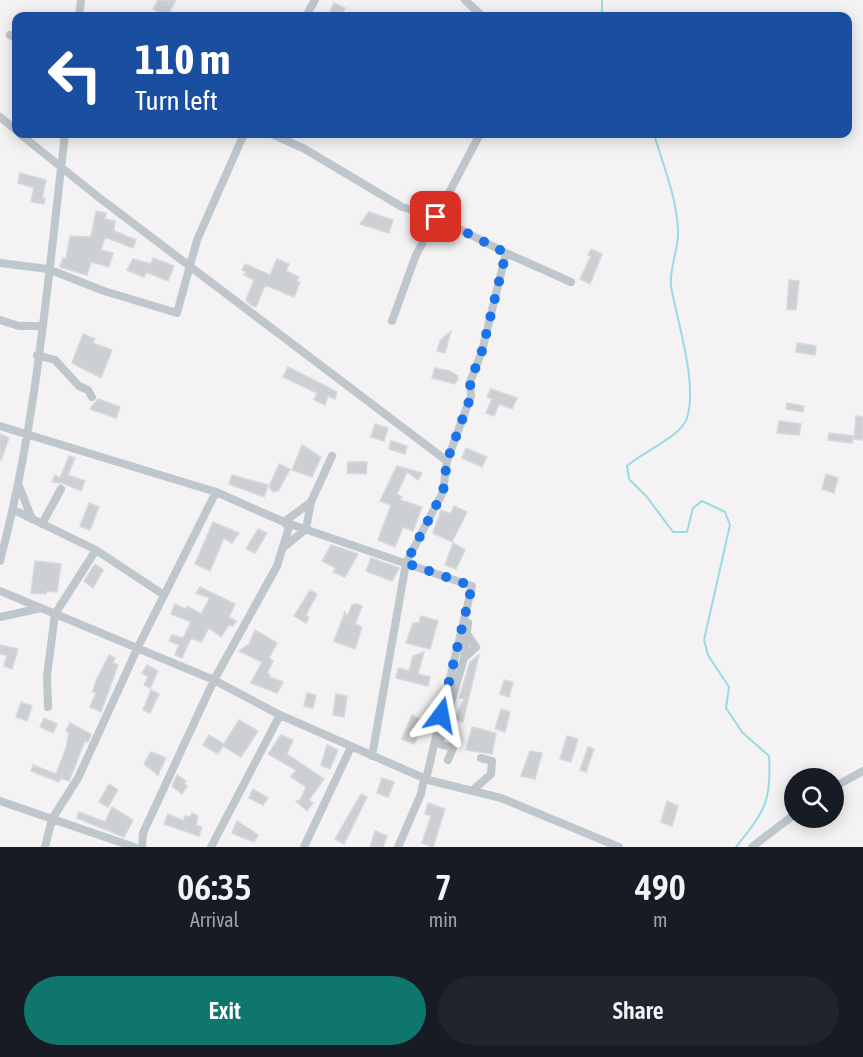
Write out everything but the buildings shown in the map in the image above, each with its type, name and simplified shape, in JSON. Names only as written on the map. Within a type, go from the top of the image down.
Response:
[{"type":"street","points":[[465,0],[478,12]]},
{"type":"street","points":[[0,117],[12,127]]},
{"type":"street","points":[[25,138],[447,461]]},
{"type":"street","points":[[0,561],[14,510],[38,355],[65,138]]},
{"type":"street","points":[[0,263],[48,269],[104,291],[177,313],[197,240],[242,138]]},
{"type":"street","points":[[280,138],[303,148],[402,207],[436,217],[506,253],[571,282]]},
{"type":"street","points":[[392,321],[416,255],[478,138]]},
{"type":"street","points":[[372,756],[406,563],[443,492],[447,461],[471,396],[470,382],[482,351],[506,253]]},
{"type":"street","points":[[2,310],[2,321],[19,326],[41,326]]},
{"type":"street","points":[[38,355],[55,360],[79,386],[88,390],[92,397]]},
{"type":"street","points":[[0,426],[216,492],[284,522],[472,586],[422,794],[398,847]]},
{"type":"street","points":[[283,549],[306,529],[311,502],[332,456]]},
{"type":"street","points":[[18,485],[32,519]]},
{"type":"street","points":[[42,524],[61,489]]},
{"type":"street","points":[[45,847],[52,819],[78,778],[138,647],[216,492]]},
{"type":"street","points":[[284,522],[311,502]]},
{"type":"street","points":[[14,510],[96,550],[164,595]]},
{"type":"street","points":[[142,847],[143,833],[213,680],[277,566],[289,527],[284,522]]},
{"type":"street","points":[[48,707],[47,676],[55,614],[96,550]]},
{"type":"street","points":[[0,591],[213,680],[280,715],[424,779],[501,798],[619,847]]},
{"type":"street","points":[[0,618],[41,608]]},
{"type":"street","points":[[448,760],[453,748],[439,744],[464,658],[467,608]]},
{"type":"street","points":[[211,847],[280,715]]},
{"type":"street","points":[[304,847],[351,747]]},
{"type":"street","points":[[473,790],[491,774],[492,761],[481,758]]},
{"type":"street","points":[[844,781],[863,771]]},
{"type":"street","points":[[0,801],[134,847]]},
{"type":"street","points":[[752,847],[784,822]]},
{"type":"waterway","points":[[602,0],[602,12]]},
{"type":"waterway","points":[[655,138],[677,218],[678,238],[671,272],[671,286],[685,352],[690,404],[687,418],[677,432],[627,466],[629,479],[647,497],[673,532],[687,532],[693,508],[702,501],[725,512],[730,525],[704,640],[708,655],[729,687],[726,708],[742,732],[769,756],[770,772],[767,796],[760,815],[736,847]]},
{"type":"route","points":[[436,217],[506,253],[482,351],[470,382],[471,396],[447,461],[443,492],[406,563],[472,586],[441,715]]}]
